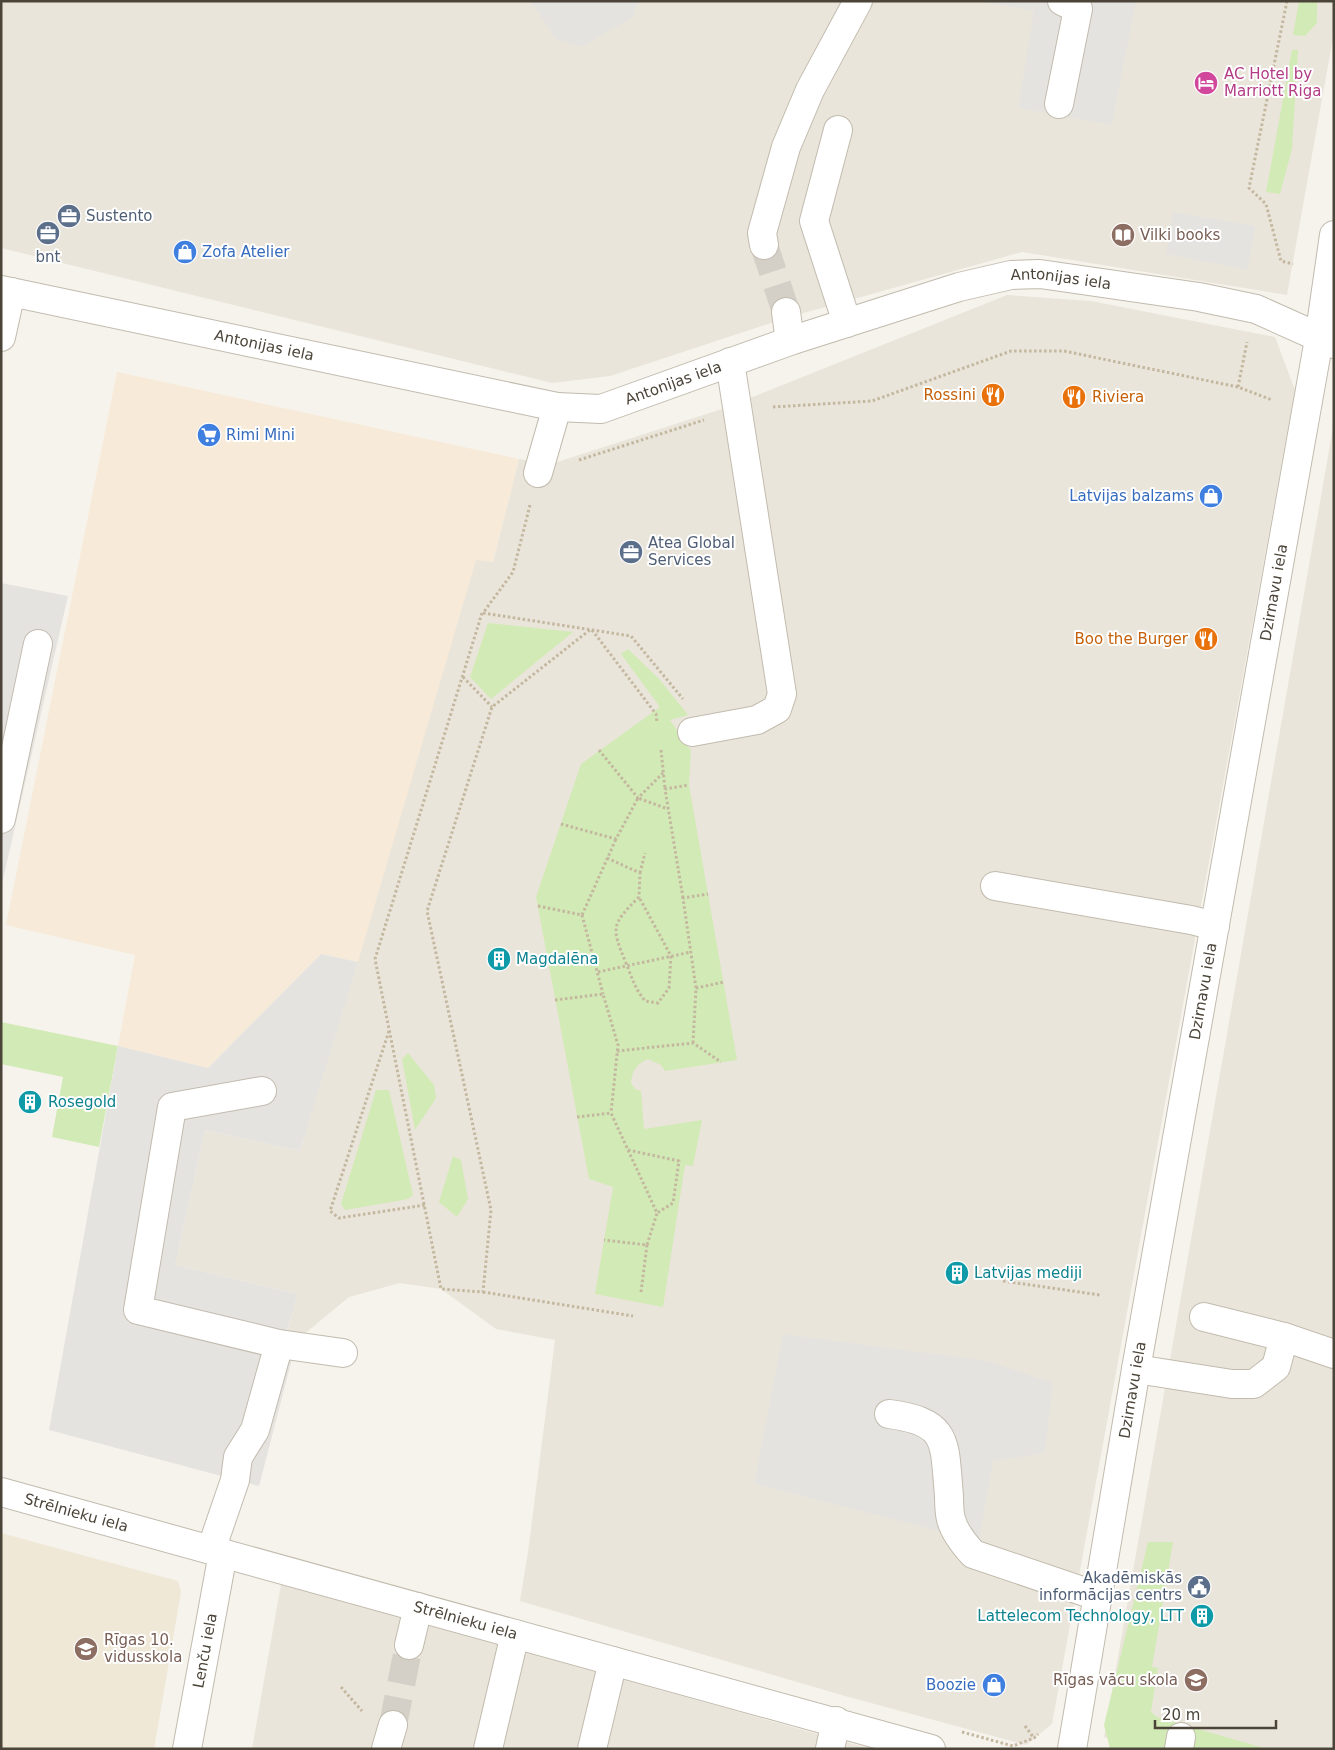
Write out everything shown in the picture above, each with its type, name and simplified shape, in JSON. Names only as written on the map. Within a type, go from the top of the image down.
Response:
[{"type":"street","points":[[764,245],[762,233],[786,147],[810,90],[858,1]]},
{"type":"street","points":[[1059,104],[1078,9],[1062,1]]},
{"type":"street","points":[[838,130],[814,221],[847,323]]},
{"type":"street","name":"Dzirnavu iela","points":[[1072,1749],[1136,1368],[1215,926],[1326,341],[1334,235]]},
{"type":"street","name":"Antonijas iela","points":[[6,291],[557,407],[601,410],[790,341],[959,287],[1011,274],[1040,274],[1199,297],[1256,309],[1326,341]]},
{"type":"street","points":[[1,337],[6,291]]},
{"type":"street","points":[[786,312],[790,341]]},
{"type":"street","points":[[699,731],[757,720],[777,709],[782,694],[730,362]]},
{"type":"street","points":[[538,473],[557,407]]},
{"type":"street","points":[[1,819],[38,644]]},
{"type":"street","points":[[994,886],[1191,920],[1215,926]]},
{"type":"street","points":[[262,1091],[172,1107],[138,1310],[279,1344],[343,1353]]},
{"type":"street","points":[[1204,1317],[1284,1337],[1334,1354]]},
{"type":"street","points":[[1136,1368],[1232,1384],[1254,1384],[1276,1367],[1284,1337]]},
{"type":"street","name":"Lenču iela","points":[[187,1749],[217,1552],[235,1480],[238,1457],[255,1430],[279,1344]]},
{"type":"street","points":[[889,1414],[915,1417],[934,1428],[944,1447],[951,1519],[962,1541],[974,1554],[1097,1596]]},
{"type":"street","name":"Strēlnieku iela","points":[[1,1492],[931,1749]]},
{"type":"street","points":[[408,1645],[418,1607]]},
{"type":"street","points":[[488,1749],[516,1634]]},
{"type":"street","points":[[592,1749],[613,1661]]},
{"type":"street","points":[[830,1749],[836,1722]]},
{"type":"path","points":[[1287,1],[1249,188],[1266,204],[1280,261],[1293,264]]},
{"type":"path","points":[[1238,387],[1247,342]]},
{"type":"path","points":[[633,1316],[482,1292],[442,1289],[375,959],[482,613],[513,572],[538,473],[737,409],[872,401],[1011,351],[1064,351],[1238,387],[1272,399],[1271,409]]},
{"type":"path","points":[[482,613],[631,636],[699,731]]},
{"type":"path","points":[[482,1292],[491,1210],[427,911],[492,707],[592,629]]},
{"type":"path","points":[[592,629],[656,714],[658,724]]},
{"type":"path","points":[[463,676],[492,707]]},
{"type":"path","points":[[660,744],[668,810],[696,988],[693,1043]]},
{"type":"path","points":[[599,750],[638,798],[668,810]]},
{"type":"path","points":[[657,1212],[612,1113],[618,1045],[582,915],[607,858],[638,798],[663,773]]},
{"type":"path","points":[[665,789],[689,786]]},
{"type":"path","points":[[561,824],[616,840]]},
{"type":"path","points":[[640,896],[621,915],[615,936],[633,985],[645,1001],[658,1003],[669,988],[671,956],[640,896],[640,873],[645,854]]},
{"type":"path","points":[[607,858],[640,873]]},
{"type":"path","points":[[683,898],[708,894]]},
{"type":"path","points":[[538,906],[582,915]]},
{"type":"path","points":[[598,972],[691,952]]},
{"type":"path","points":[[696,988],[724,982]]},
{"type":"path","points":[[555,1000],[603,994],[604,997]]},
{"type":"path","points":[[389,1031],[330,1211],[339,1218],[425,1205]]},
{"type":"path","points":[[617,1051],[693,1043],[721,1062]]},
{"type":"path","points":[[577,1118],[612,1113]]},
{"type":"path","points":[[628,1150],[679,1161],[673,1202],[657,1212],[647,1245],[641,1292]]},
{"type":"path","points":[[604,1240],[647,1245]]},
{"type":"path","points":[[1003,1281],[1100,1294]]},
{"type":"path","points":[[1025,1726],[1034,1738]]},
{"type":"path","points":[[956,1730],[1013,1747],[1034,1738],[1043,1729]]},
{"type":"shaded area","points":[[1,1],[1334,1],[1334,32],[1287,295],[1022,252],[786,318],[610,376],[552,383],[1,248]]},
{"type":"shaded area","points":[[531,1],[638,1],[633,17],[582,47],[556,39]]},
{"type":"shaded area","points":[[980,1],[1136,1],[1112,125],[1018,108],[1034,11]]},
{"type":"shaded area","points":[[1173,212],[1255,226],[1248,270],[1166,254]]},
{"type":"shaded area","points":[[1007,295],[1091,301],[1275,337],[1295,390],[1052,1724],[1026,1745],[845,1696],[520,1601],[555,1340],[496,1329],[441,1289],[400,1283],[349,1297],[297,1340],[285,1338],[298,1294],[175,1265],[205,1130],[300,1151],[476,559],[493,562],[519,459],[551,464],[728,407]]},
{"type":"shaded area","points":[[117,372],[519,459],[493,562],[476,560],[358,962],[321,954],[208,1068],[118,1046],[135,955],[6,925]]},
{"type":"shaded area","points":[[1334,422],[1334,1749],[1143,1749],[1104,1737]]},
{"type":"shaded area","points":[[1,583],[68,596],[1,888]]},
{"type":"shaded area","points":[[321,954],[358,962],[300,1151],[205,1130],[175,1265],[298,1294],[285,1337],[297,1340],[259,1486],[49,1430],[118,1046],[208,1068]]},
{"type":"shaded area","points":[[783,1334],[988,1361],[1053,1383],[1045,1453],[993,1461],[979,1541],[754,1484]]},
{"type":"shaded area","name":"Rīgas 10. vidusskola","points":[[1,1533],[178,1581],[181,1592],[154,1749],[1,1749]]},
{"type":"shaded area","points":[[281,1584],[871,1749],[252,1749]]},
{"type":"green space","points":[[1299,1],[1317,1],[1317,23],[1305,36],[1293,35]]},
{"type":"green space","points":[[1292,50],[1298,50],[1292,149],[1280,194],[1266,192]]},
{"type":"green space","points":[[488,623],[573,632],[491,699],[470,677]]},
{"type":"green space","points":[[628,649],[660,680],[688,715],[670,720],[691,751],[689,785],[737,1060],[665,1071],[661,1065],[648,1059],[635,1068],[632,1075],[631,1083],[635,1089],[641,1091],[644,1129],[702,1120],[693,1166],[685,1165],[663,1307],[595,1294],[613,1187],[589,1179],[536,897],[581,764],[660,707],[621,654]]},
{"type":"green space","points":[[1,1022],[118,1046],[99,1147],[52,1137],[63,1077],[1,1064]]},
{"type":"green space","points":[[408,1053],[434,1085],[436,1098],[415,1130],[402,1059]]},
{"type":"green space","points":[[376,1090],[389,1090],[413,1195],[408,1199],[345,1210],[341,1204]]},
{"type":"green space","points":[[453,1156],[461,1160],[468,1199],[457,1217],[439,1202]]},
{"type":"green space","points":[[1148,1542],[1173,1542],[1152,1667],[1158,1668],[1151,1712],[1157,1717],[1267,1749],[1110,1749],[1104,1725]]},
{"type":"tunnel","points":[[764,245],[786,312]]},
{"type":"tunnel","points":[[393,1725],[409,1645]]},
{"type":"place","name":"AC Hotel by Marriott Riga","points":[[1206,83]]},
{"type":"place","name":"Sustento","points":[[69,216]]},
{"type":"place","name":"bnt","points":[[48,233]]},
{"type":"place","name":"Vilki books","points":[[1123,235]]},
{"type":"place","name":"Zofa Atelier","points":[[185,252]]},
{"type":"place","name":"Rossini","points":[[993,395]]},
{"type":"place","name":"Riviera","points":[[1074,397]]},
{"type":"place","name":"Rimi Mini","points":[[209,435]]},
{"type":"place","name":"Latvijas balzams","points":[[1211,496]]},
{"type":"place","name":"Atea Global Services","points":[[631,552]]},
{"type":"place","name":"Boo the Burger","points":[[1206,639]]},
{"type":"place","name":"Magdalēna","points":[[499,959]]},
{"type":"place","name":"Rosegold","points":[[30,1102]]},
{"type":"place","name":"Latvijas mediji","points":[[957,1273]]},
{"type":"place","name":"Akadēmiskās informācijas centrs","points":[[1199,1587]]},
{"type":"place","name":"Lattelecom Technology, LTT","points":[[1202,1616]]},
{"type":"place","name":"Rīgas 10. vidusskola","points":[[86,1649]]},
{"type":"place","name":"Rīgas vācu skola","points":[[1196,1680]]},
{"type":"place","name":"Boozie","points":[[994,1685]]}]
